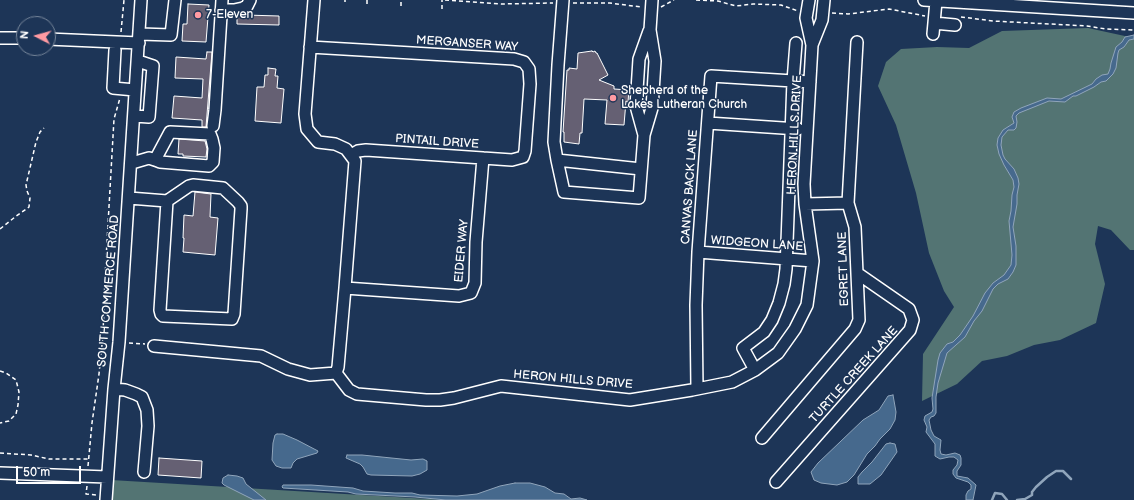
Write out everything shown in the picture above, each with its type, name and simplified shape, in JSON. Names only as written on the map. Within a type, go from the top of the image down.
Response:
[{"type":"street","name":"SOUTH COMMERCE ROAD","points":[[106,500],[132,163],[141,0]]},
{"type":"street","points":[[56,40],[118,46],[139,38],[171,35],[175,0]]},
{"type":"street","points":[[213,126],[221,5],[234,10],[247,6],[250,0]]},
{"type":"street","points":[[154,346],[261,356],[288,369],[310,375],[337,370],[355,161],[346,149],[335,144],[318,142],[307,129],[305,114],[314,0]]},
{"type":"street","points":[[563,0],[554,142],[564,192],[639,198],[644,135],[652,108],[655,62],[650,30],[652,0]]},
{"type":"street","name":"HERON HILLS DRIVE","points":[[812,45],[822,20],[824,0]]},
{"type":"street","points":[[924,0],[1134,13]]},
{"type":"street","points":[[936,1],[934,25],[955,21]]},
{"type":"street","name":"HERON HILLS DRIVE","points":[[337,370],[350,390],[357,394],[440,400],[501,386],[630,400],[732,382],[755,370],[778,353],[795,329],[807,305],[813,261],[805,204],[804,184],[812,45],[806,18],[808,5]]},
{"type":"street","points":[[644,135],[636,106],[639,59],[650,30]]},
{"type":"street","points":[[0,38],[16,38]]},
{"type":"street","name":"EGRET LANE","points":[[762,438],[855,328],[859,320],[856,227],[848,203],[857,42]]},
{"type":"street","points":[[755,370],[743,348],[764,332],[772,320],[779,303],[786,269],[793,82],[796,43]]},
{"type":"street","points":[[118,46],[116,90],[135,90]]},
{"type":"street","name":"MERGANSER WAY","points":[[310,47],[514,59],[524,62],[529,69],[530,84],[525,151],[523,157]]},
{"type":"street","points":[[135,116],[150,117],[153,66],[138,61]]},
{"type":"street","name":"CANVAS BACK LANE","points":[[697,389],[696,305],[698,252],[711,76],[793,82]]},
{"type":"street","points":[[793,82],[810,82]]},
{"type":"street","points":[[708,123],[807,130]]},
{"type":"street","points":[[132,163],[149,158],[160,162],[209,166],[213,162],[214,155],[214,148],[210,134],[170,132],[155,160]]},
{"type":"street","name":"PINTAIL DRIVE","points":[[351,155],[358,151],[366,150],[512,160],[523,157]]},
{"type":"street","name":"EIDER WAY","points":[[345,288],[459,296],[471,293],[475,283],[476,242],[483,158]]},
{"type":"street","points":[[557,160],[641,169]]},
{"type":"street","points":[[129,198],[167,201],[189,186],[193,185],[224,188],[240,204],[241,209],[234,314],[232,319],[163,316],[161,314],[160,310],[167,201]]},
{"type":"street","points":[[805,204],[848,203]]},
{"type":"street","name":"WIDGEON LANE","points":[[698,252],[813,261]]},
{"type":"street","name":"TURTLE CREEK LANE","points":[[776,482],[910,330],[913,320],[909,309],[857,273]]},
{"type":"street","points":[[114,389],[125,390],[136,394],[142,397],[145,404],[148,426],[144,472]]},
{"type":"street","points":[[0,473],[107,477]]},
{"type":"path","points":[[118,46],[124,0]]},
{"type":"path","points":[[401,0],[401,6]]},
{"type":"path","points":[[442,0],[442,9]]},
{"type":"path","points":[[696,0],[718,1],[736,6],[753,4],[781,5],[799,11],[808,5]]},
{"type":"path","points":[[823,12],[848,14],[889,9],[934,25]]},
{"type":"path","points":[[955,21],[994,21],[1134,30]]},
{"type":"path","points":[[86,494],[88,459],[103,335],[114,119],[121,95],[116,90]]},
{"type":"path","points":[[0,229],[29,207],[30,198],[26,185],[36,142],[40,132],[44,128]]},
{"type":"path","points":[[119,342],[154,346]]},
{"type":"path","points":[[0,371],[16,380],[19,392],[16,414],[9,421],[0,423]]},
{"type":"path","points":[[0,453],[31,455],[49,459],[88,459]]},
{"type":"green space","points":[[1088,28],[1134,38],[1134,250],[1130,250],[1111,230],[1098,226],[1095,244],[1105,284],[1096,323],[1060,340],[1034,345],[1007,356],[982,361],[957,384],[922,401],[923,354],[954,307],[944,291],[929,253],[916,193],[896,125],[878,86],[886,62],[901,49],[937,47],[969,48],[1002,31]]},
{"type":"green space","points":[[111,480],[445,500],[109,500]]},
{"type":"water","points":[[1134,35],[1134,39],[1129,40],[1124,47],[1119,50],[1116,68],[1113,74],[1106,81],[1101,82],[1076,96],[1073,96],[1065,102],[1049,101],[1019,113],[1016,116],[1016,128],[1014,130],[1008,130],[1002,137],[1001,145],[1003,155],[1014,169],[1019,184],[1013,227],[1016,246],[1016,265],[1008,279],[998,284],[993,289],[982,311],[974,321],[965,337],[947,353],[938,383],[936,413],[929,420],[934,436],[941,440],[941,454],[946,455],[955,453],[960,455],[961,465],[957,471],[957,476],[968,478],[976,485],[973,500],[966,500],[966,495],[971,489],[971,485],[968,482],[956,478],[953,474],[953,470],[957,465],[958,460],[954,457],[940,459],[935,456],[935,444],[926,432],[927,427],[924,420],[925,416],[932,412],[933,409],[932,398],[940,353],[947,344],[953,342],[960,335],[973,316],[985,293],[993,283],[1004,275],[1011,265],[1012,255],[1009,221],[1014,187],[1013,180],[999,154],[997,145],[998,138],[1003,130],[1014,123],[1012,117],[1014,112],[1047,98],[1061,99],[1092,84],[1102,75],[1108,74],[1116,47],[1125,37]]},
{"type":"water","points":[[893,395],[896,412],[895,420],[890,429],[867,454],[854,475],[847,482],[837,485],[821,483],[814,480],[811,472],[818,463],[863,420],[879,410],[888,396]]},
{"type":"water","points":[[283,434],[318,451],[317,453],[297,459],[291,468],[276,466],[272,460],[273,443],[275,435]]},
{"type":"water","points":[[886,444],[895,444],[897,452],[881,475],[870,484],[858,484],[858,477]]},
{"type":"water","points":[[347,455],[411,460],[423,459],[427,461],[427,470],[412,476],[371,475],[367,474],[360,464],[346,458]]},
{"type":"water","points":[[228,475],[243,478],[246,484],[266,500],[254,500],[224,485],[222,483],[223,478]]},
{"type":"water","points":[[515,483],[530,483],[545,487],[555,493],[564,494],[571,499],[580,498],[587,500],[446,500],[282,487],[283,485],[311,485],[353,488],[363,491],[457,496],[477,494],[500,486]]},
{"type":"building","points":[[188,4],[209,5],[206,42],[182,41],[183,24],[187,24]]},
{"type":"building","points":[[237,16],[279,16],[279,25],[237,24]]},
{"type":"building","name":"Shepherd of the Lakes Lutheran Church","points":[[592,51],[597,53],[608,75],[599,80],[614,86],[614,89],[629,90],[628,102],[626,101],[624,125],[605,124],[607,100],[584,99],[582,133],[580,133],[579,144],[564,142],[563,132],[567,70],[569,70],[569,68],[577,69],[578,53]]},
{"type":"building","points":[[207,52],[212,52],[206,127],[202,127],[202,120],[172,118],[174,96],[202,98],[203,79],[175,78],[176,57],[206,59]]},
{"type":"building","points":[[268,68],[276,69],[275,76],[278,76],[277,88],[284,89],[281,123],[255,121],[257,87],[264,87],[265,75],[268,75]]},
{"type":"building","points":[[179,139],[205,141],[207,149],[206,157],[183,156],[183,154],[178,154]]},
{"type":"building","points":[[195,192],[211,194],[210,217],[218,218],[215,255],[183,252],[184,215],[193,216]]},
{"type":"building","points":[[159,458],[202,461],[201,478],[158,475]]},
{"type":"waterway","points":[[1017,500],[1025,499],[1032,495],[1032,492],[1036,487],[1056,471],[1063,471],[1071,479]]},
{"type":"waterway","points":[[992,500],[995,493],[1002,494],[1007,500]]},
{"type":"place","name":"7-Eleven","points":[[198,15]]},
{"type":"place","name":"Shepherd of the Lakes Lutheran Church","points":[[613,98]]}]
